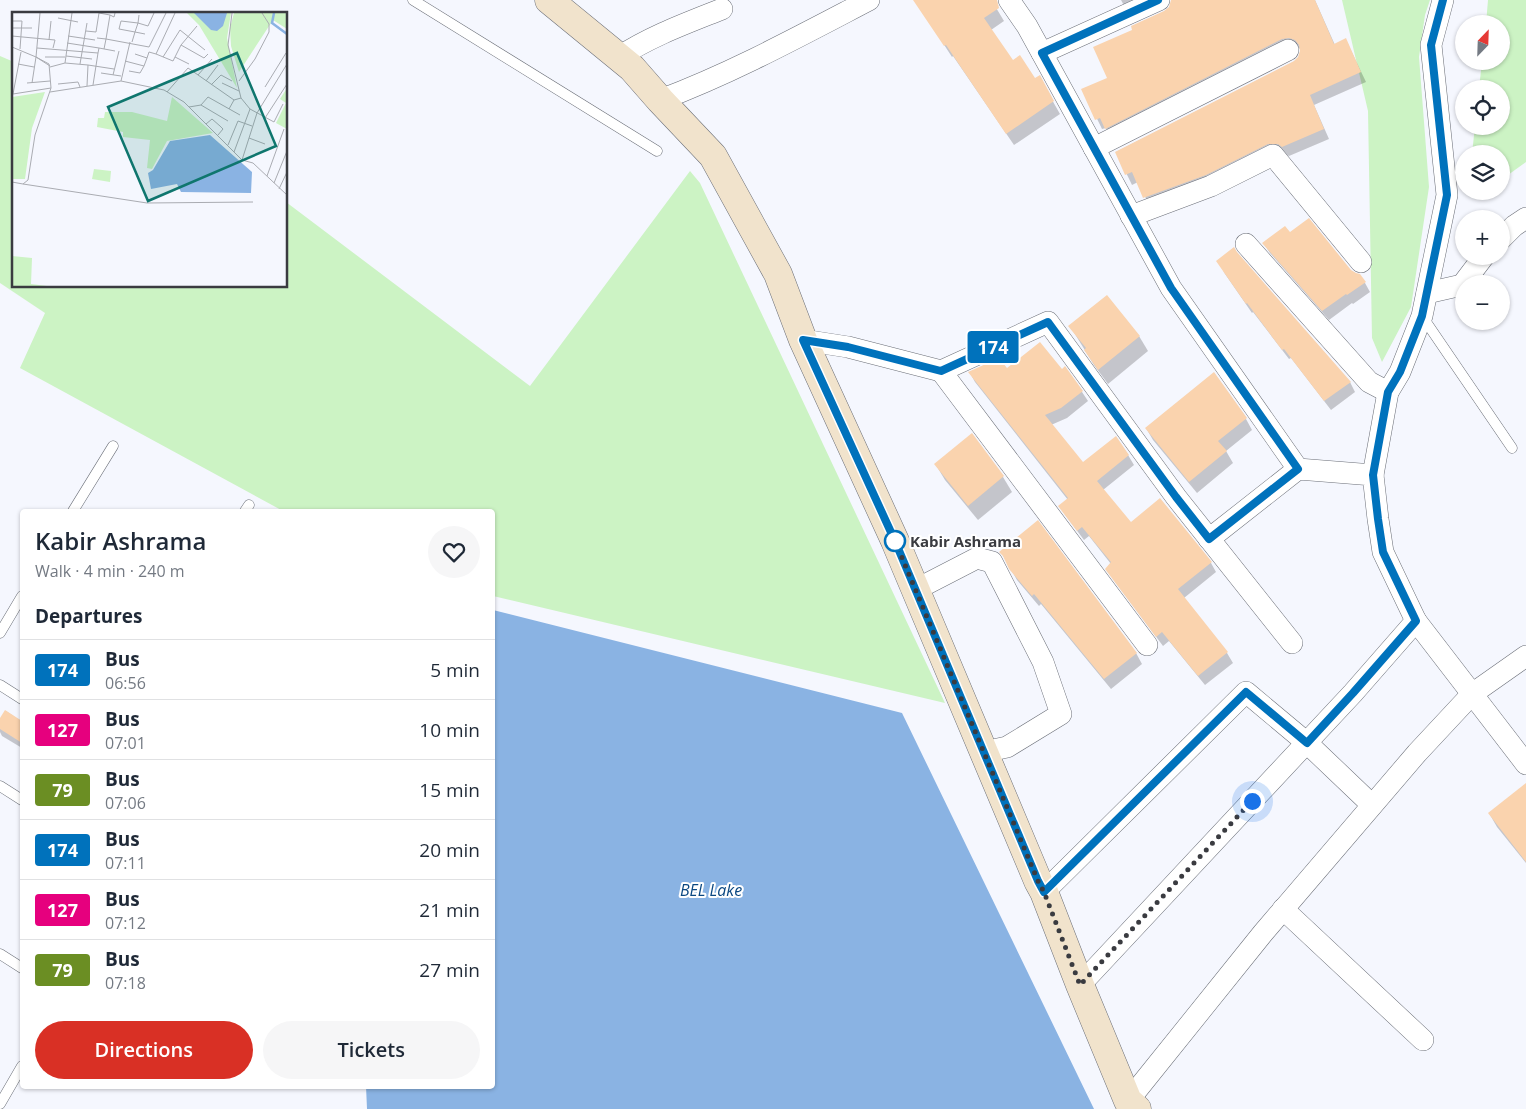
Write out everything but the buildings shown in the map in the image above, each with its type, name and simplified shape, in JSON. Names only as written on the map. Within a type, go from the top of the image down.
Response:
[{"type":"street","points":[[550,0],[632,68],[713,156],[778,274],[803,340],[895,541],[1132,1105],[1283,909],[1417,753],[1472,694],[1526,656]]},
{"type":"street","points":[[660,100],[690,89],[754,60],[869,0]]},
{"type":"street","points":[[1009,0],[1028,26],[1171,288],[1298,469]]},
{"type":"street","points":[[1042,53],[1158,0]]},
{"type":"street","points":[[1443,0],[1431,45],[1447,195],[1422,316],[1400,372],[1388,392],[1373,475],[1383,552],[1416,621],[1526,764]]},
{"type":"street","points":[[619,57],[637,45],[722,9]]},
{"type":"street","points":[[1094,148],[1288,50]]},
{"type":"street","points":[[1131,216],[1211,186],[1273,155],[1361,262]]},
{"type":"street","points":[[1510,230],[1526,218]]},
{"type":"street","points":[[1246,244],[1369,382],[1388,392]]},
{"type":"street","points":[[1427,293],[1462,285],[1477,265]]},
{"type":"street","points":[[941,371],[1048,322],[1176,497],[1292,643]]},
{"type":"street","points":[[803,340],[848,347],[941,371],[1146,645]]},
{"type":"street","points":[[1209,539],[1298,469],[1373,475]]},
{"type":"street","points":[[915,590],[977,558],[992,562],[1043,662],[1061,714],[1007,747],[984,752]]},
{"type":"street","points":[[1080,985],[1307,743],[1416,621]]},
{"type":"street","points":[[1044,892],[1246,692],[1307,743],[1372,805]]},
{"type":"street","points":[[1283,909],[1423,1040]]},
{"type":"lane","points":[[413,0],[657,151]]},
{"type":"lane","points":[[1422,316],[1512,448]]},
{"type":"lane","points":[[75,509],[113,446]]},
{"type":"lane","points":[[0,633],[20,603]]},
{"type":"lane","points":[[0,685],[20,698]]},
{"type":"lane","points":[[0,786],[20,799]]},
{"type":"lane","points":[[0,954],[20,967]]},
{"type":"lane","points":[[0,1104],[20,1069]]},
{"type":"green space","points":[[1342,0],[1430,0],[1425,15],[1419,57],[1429,187],[1411,307],[1382,362],[1372,338],[1368,111]]},
{"type":"green space","points":[[1488,0],[1526,0],[1526,162],[1510,174],[1510,145],[1473,145],[1474,135],[1510,135],[1510,80],[1480,80],[1481,70],[1510,70],[1510,15],[1487,15]]},
{"type":"green space","points":[[0,56],[12,61],[12,288],[288,288],[288,204],[530,386],[690,171],[700,183],[945,703],[495,596],[495,509],[279,509],[20,368],[45,313],[0,283]]},
{"type":"water","name":"BEL Lake","points":[[495,611],[902,713],[1094,1109],[367,1109],[366,1089],[495,1089]]},
{"type":"bus line","name":"174","points":[[1158,0],[1042,53],[1171,288],[1298,469],[1209,539],[1048,322],[941,371],[848,347],[803,340],[895,541],[1044,892],[1246,692],[1307,743],[1416,621],[1383,552],[1373,475],[1388,392],[1400,372],[1422,316],[1447,195],[1431,45],[1443,0]]},
{"type":"place","name":"Kabir Ashrama","points":[[895,541]]},
{"type":"route","points":[[895,541],[1044,892],[1080,985],[1252,801]]}]
